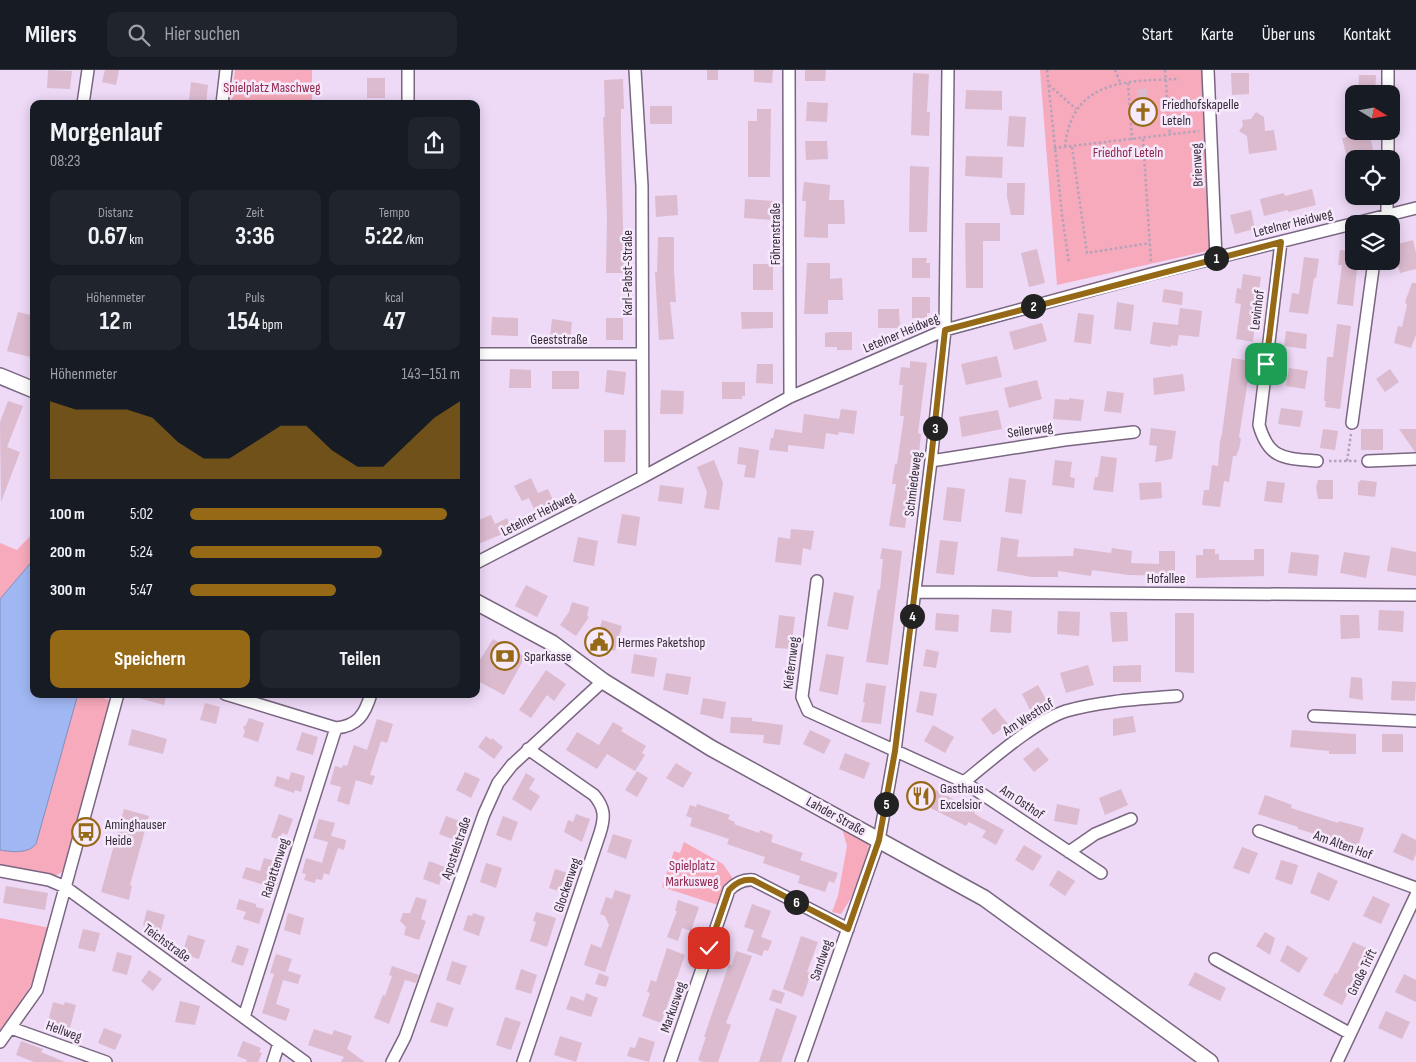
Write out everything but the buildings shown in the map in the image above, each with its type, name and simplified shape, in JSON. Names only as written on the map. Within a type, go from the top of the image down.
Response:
[{"type":"street","points":[[84,100],[88,70]]},
{"type":"street","points":[[222,100],[226,70]]},
{"type":"street","points":[[408,70],[408,100]]},
{"type":"street","name":"Karl-Pabst-Straße","points":[[635,70],[642,186],[641,354],[643,477]]},
{"type":"street","name":"Föhrenstraße","points":[[789,70],[790,397]]},
{"type":"street","name":"Schmiedeweg","points":[[879,840],[895,751],[916,592],[945,330],[948,70]]},
{"type":"street","name":"Brienweg","points":[[1208,70],[1216,258]]},
{"type":"street","points":[[1388,70],[1388,85]]},
{"type":"street","points":[[1388,205],[1388,215]]},
{"type":"street","name":"Letelner Heidweg","points":[[1388,215],[1416,208]]},
{"type":"street","name":"Letelner Heidweg","points":[[480,561],[643,477],[790,397],[945,330],[1152,274],[1345,227]]},
{"type":"street","name":"Levinhof","points":[[1281,242],[1259,425],[1263,441],[1274,452],[1287,458],[1317,461]]},
{"type":"street","points":[[1352,422],[1373,270]]},
{"type":"street","name":"Geeststraße","points":[[480,354],[641,354]]},
{"type":"street","points":[[0,376],[30,388]]},
{"type":"street","name":"Seilerweg","points":[[931,460],[1064,440],[1134,432]]},
{"type":"street","points":[[1368,461],[1416,459]]},
{"type":"street","name":"Kiefernweg","points":[[817,581],[802,697],[804,705],[815,716],[895,751]]},
{"type":"street","name":"Hofallee","points":[[916,592],[1416,595]]},
{"type":"street","name":"Lahder Straße","points":[[480,604],[552,643],[603,681],[710,748],[984,898],[1210,1062]]},
{"type":"street","name":"Apostelstraße","points":[[392,1062],[405,1037],[490,798],[498,783],[528,749],[603,681]]},
{"type":"street","name":"Am Westhof","points":[[964,782],[1034,728],[1065,712],[1117,702],[1177,696]]},
{"type":"street","points":[[0,1042],[37,990],[117,698]]},
{"type":"street","points":[[238,698],[336,728],[348,727],[359,719],[367,708],[370,698]]},
{"type":"street","points":[[1314,716],[1416,721]]},
{"type":"street","name":"Rabattenweg","points":[[244,1017],[336,728]]},
{"type":"street","name":"Glockenweg","points":[[523,1062],[600,833],[604,812],[602,804],[594,795],[528,749]]},
{"type":"street","name":"Am Osthof","points":[[895,751],[964,782],[1101,874]]},
{"type":"street","points":[[1069,852],[1095,834],[1131,819]]},
{"type":"street","name":"Am Alten Hof","points":[[1259,831],[1416,888]]},
{"type":"street","name":"Sandweg","points":[[801,1062],[879,840]]},
{"type":"street","name":"Teichstraße","points":[[0,871],[49,880],[65,887],[305,1062]]},
{"type":"street","name":"Markusweg","points":[[670,1062],[729,890],[734,885],[746,879],[753,880],[848,929]]},
{"type":"street","name":"Große Trift","points":[[1337,1062],[1349,1033],[1416,895]]},
{"type":"street","points":[[1215,960],[1349,1033]]},
{"type":"street","name":"Hellweg","points":[[11,1028],[106,1062]]},
{"type":"street","points":[[272,1062],[279,1043]]},
{"type":"path","points":[[1047,70],[1054,148],[1069,263]]},
{"type":"path","points":[[1115,70],[1121,84]]},
{"type":"path","points":[[1165,70],[1170,134]]},
{"type":"path","points":[[1065,147],[1067,133],[1076,109],[1092,94],[1104,88],[1121,84],[1179,79]]},
{"type":"path","points":[[1128,83],[1132,140]]},
{"type":"path","points":[[1048,84],[1076,109]]},
{"type":"path","points":[[1054,148],[1211,130]]},
{"type":"path","points":[[1143,139],[1152,274]]},
{"type":"path","points":[[1072,146],[1087,253],[1150,243]]},
{"type":"path","points":[[1347,461],[1352,422]]},
{"type":"path","points":[[1317,461],[1368,461]]},
{"type":"green space","name":"Spielplatz Maschweg","points":[[235,70],[312,70],[312,100],[231,100]]},
{"type":"green space","name":"Friedhof Leteln","points":[[1040,70],[1206,70],[1212,250],[1057,285]]},
{"type":"green space","points":[[30,536],[30,564],[0,599],[0,543],[17,550]]},
{"type":"green space","points":[[77,698],[103,698],[110,700],[64,871],[53,877],[0,866],[0,850],[9,851],[36,844]]},
{"type":"green space","points":[[841,825],[863,838],[867,842],[870,851],[851,898],[841,914],[832,912],[838,896],[847,846]]},
{"type":"green space","name":"Spielplatz Markusweg","points":[[684,842],[723,864],[734,880],[727,884],[718,905],[662,887],[674,851],[680,853]]},
{"type":"green space","points":[[0,918],[50,928],[35,976],[25,998],[0,1030]]},
{"type":"water","points":[[30,564],[30,698],[77,698],[36,844],[29,849],[19,852],[0,850],[0,599]]},
{"type":"place","name":"Friedhofskapelle Leteln","points":[[1143,112]]},
{"type":"place","name":"Hermes Paketshop","points":[[599,642]]},
{"type":"place","name":"Sparkasse","points":[[505,656]]},
{"type":"place","name":"Gasthaus Excelsior","points":[[921,796]]},
{"type":"place","name":"Aminghauser Heide","points":[[86,832]]},
{"type":"route","points":[[709,948],[729,890],[740,881],[746,879],[753,880],[848,929],[879,840],[895,751],[916,592],[945,330],[1152,274],[1281,242],[1266,364]]}]
